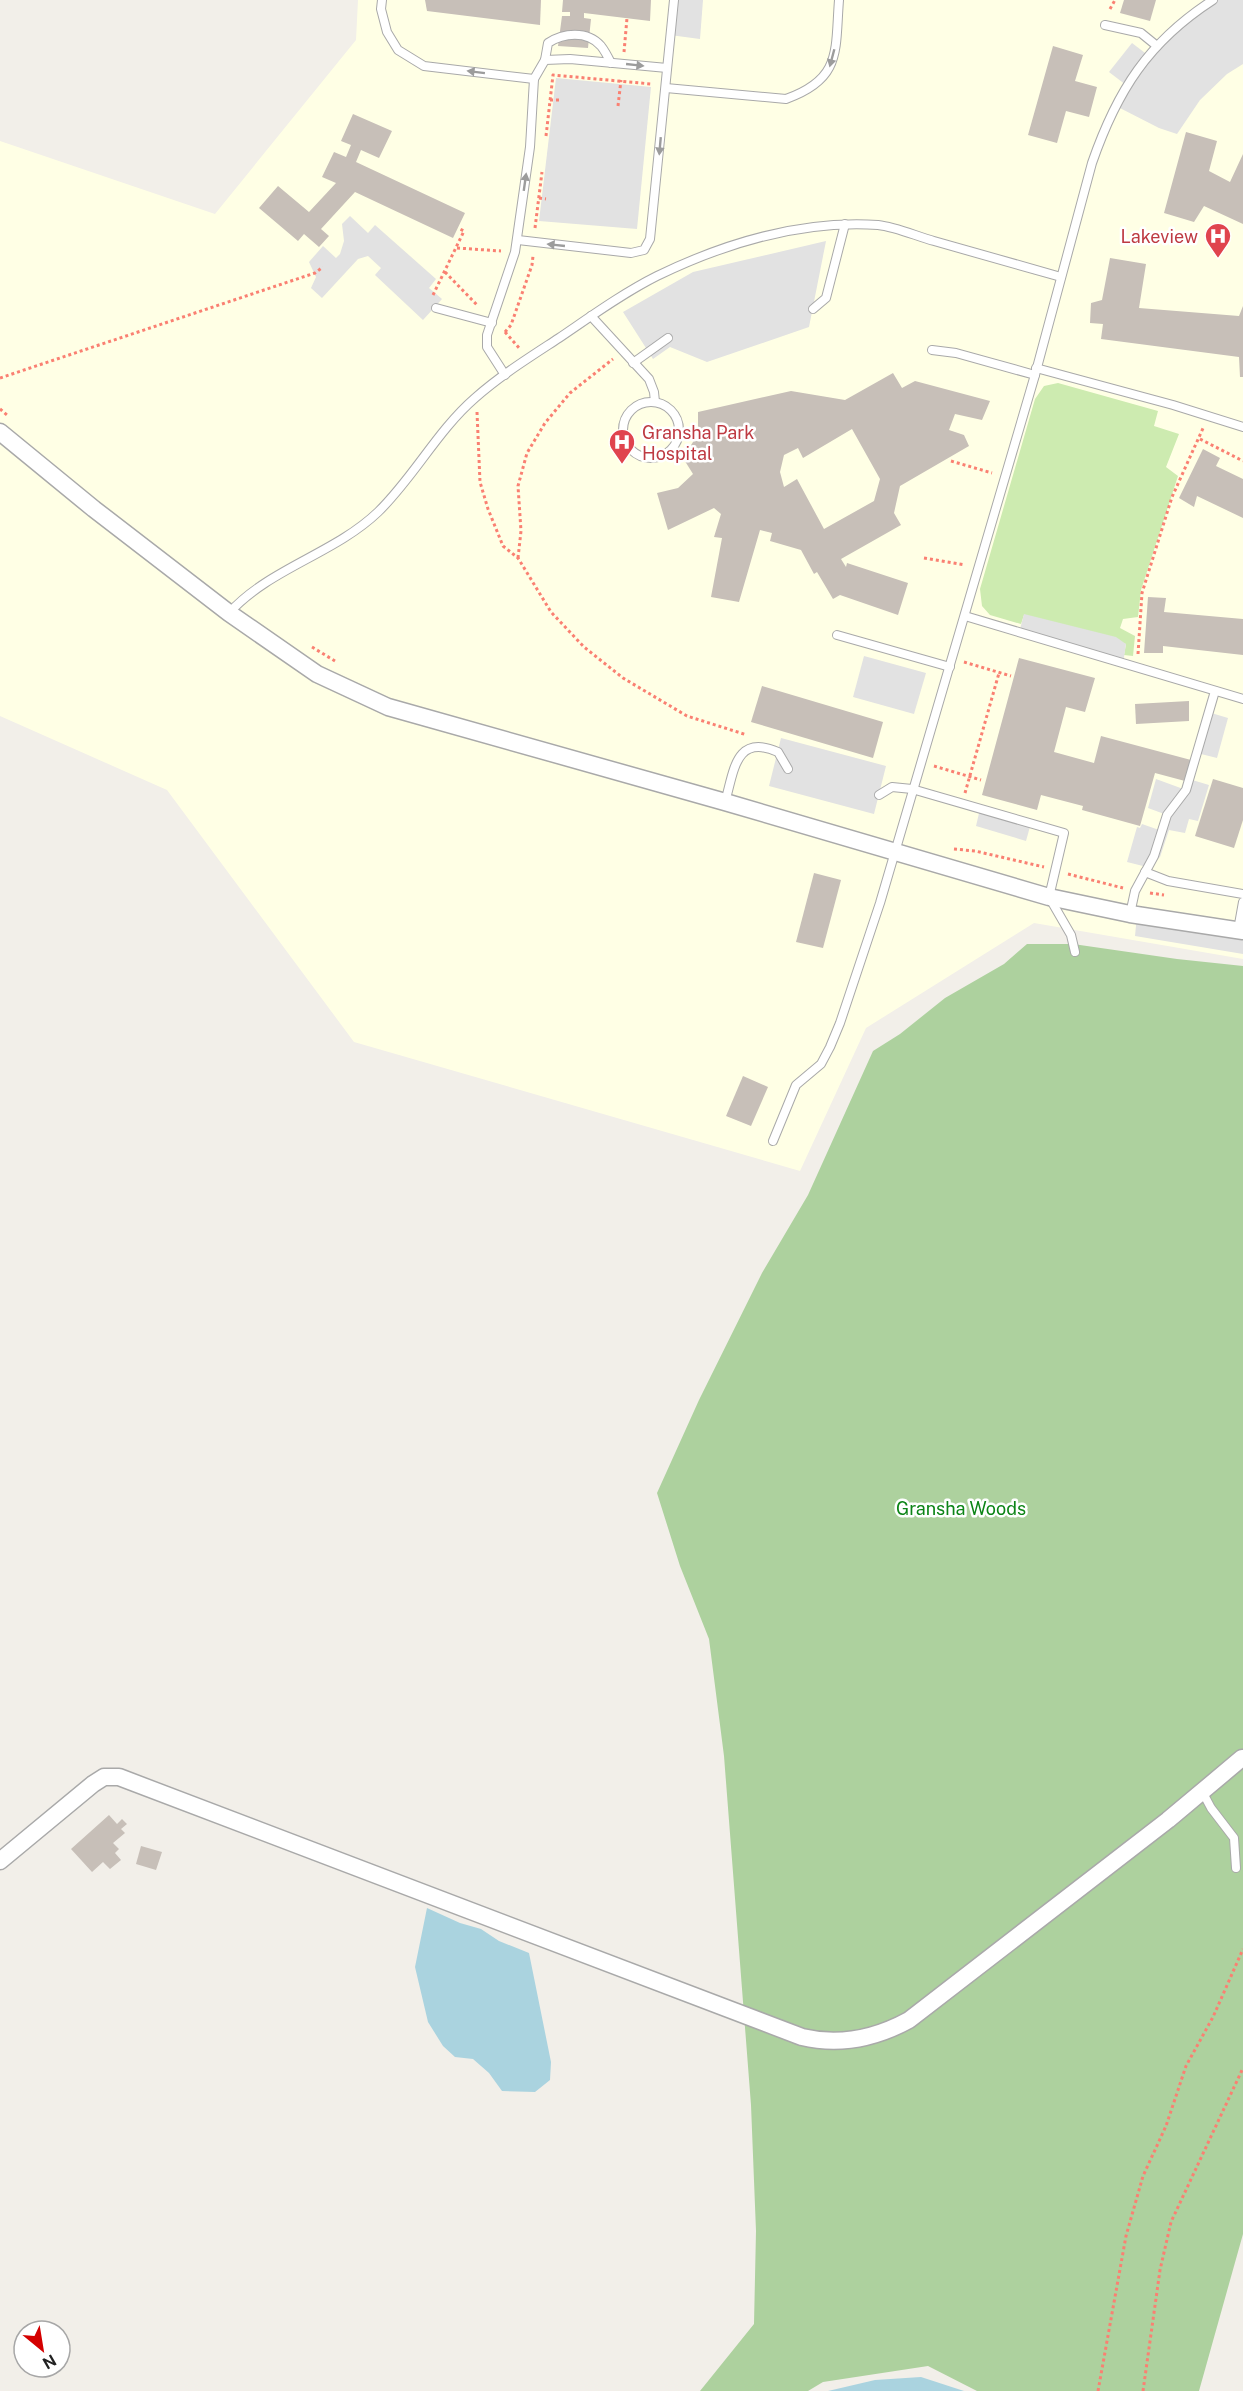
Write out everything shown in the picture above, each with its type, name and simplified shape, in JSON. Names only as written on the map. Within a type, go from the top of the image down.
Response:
[{"type":"street","points":[[0,432],[94,509],[229,613],[317,674],[388,707],[1049,897],[1130,914],[1240,930]]},
{"type":"street","points":[[0,1861],[93,1784],[104,1777],[119,1777],[802,2037],[835,2041],[868,2037],[889,2031],[909,2020],[1202,1791],[1243,1756]]},
{"type":"lane","points":[[382,0],[381,9],[387,32],[398,50],[424,66],[534,79]]},
{"type":"lane","points":[[518,240],[631,253],[644,250],[650,239],[674,0]]},
{"type":"lane","points":[[666,88],[786,99],[803,93],[820,82],[832,64],[840,0]]},
{"type":"lane","points":[[772,1141],[796,1085],[821,1064],[840,1023],[880,903],[1036,372],[1060,277],[1103,130],[1126,85],[1158,46],[1180,23],[1213,0]]},
{"type":"lane","points":[[1105,25],[1141,33],[1158,46]]},
{"type":"lane","points":[[505,375],[487,346],[487,334],[518,240],[530,147],[534,79],[545,60],[548,44],[559,36],[585,36],[600,45],[611,63]]},
{"type":"lane","points":[[545,60],[570,59],[667,68]]},
{"type":"lane","points":[[229,613],[239,602],[263,585],[341,542],[377,513],[409,478],[441,433],[475,398],[505,375],[591,316],[655,277],[713,251],[783,232],[845,224],[881,226],[1060,277]]},
{"type":"lane","points":[[813,309],[826,298],[845,224]]},
{"type":"lane","points":[[432,305],[492,324]]},
{"type":"lane","points":[[591,316],[649,379],[655,402]]},
{"type":"lane","points":[[633,363],[668,338]]},
{"type":"lane","points":[[932,350],[956,353],[1036,372],[1243,427]]},
{"type":"lane","points":[[655,402],[672,411],[679,428],[674,446],[668,453],[650,458],[633,452],[627,445],[623,428],[625,418],[637,405],[655,402]]},
{"type":"lane","points":[[965,616],[1243,699]]},
{"type":"lane","points":[[837,634],[951,662]]},
{"type":"lane","points":[[1130,914],[1135,891],[1154,856],[1167,814],[1186,790],[1215,691]]},
{"type":"lane","points":[[724,802],[734,763],[747,748],[759,746],[778,752],[788,769]]},
{"type":"lane","points":[[879,795],[891,787],[912,789],[1064,833],[1049,897],[1071,935],[1075,952]]},
{"type":"lane","points":[[1144,872],[1168,881],[1243,894]]},
{"type":"lane","points":[[1240,930],[1243,902]]},
{"type":"lane","points":[[1202,1791],[1211,1808],[1234,1838],[1236,1868]]},
{"type":"path","points":[[1110,9],[1115,0]]},
{"type":"path","points":[[545,139],[553,75],[651,84]]},
{"type":"path","points":[[618,106],[621,81]]},
{"type":"path","points":[[550,100],[559,100]]},
{"type":"path","points":[[505,332],[511,325],[532,264],[542,168]]},
{"type":"path","points":[[539,198],[546,199]]},
{"type":"path","points":[[432,305],[464,231],[458,228]]},
{"type":"path","points":[[456,248],[515,252]]},
{"type":"path","points":[[0,378],[315,273],[323,267]]},
{"type":"path","points":[[518,558],[521,531],[518,486],[527,453],[545,423],[570,393],[622,352]]},
{"type":"path","points":[[475,398],[480,482],[488,509],[503,546],[518,558],[551,612],[584,647],[622,678],[687,716],[753,736],[759,746]]},
{"type":"path","points":[[0,409],[8,417]]},
{"type":"path","points":[[1137,668],[1142,593],[1172,497],[1200,439],[1208,416]]},
{"type":"path","points":[[1200,439],[1243,461]]},
{"type":"path","points":[[951,461],[1005,477]]},
{"type":"path","points":[[924,558],[979,568]]},
{"type":"path","points":[[304,643],[342,666]]},
{"type":"path","points":[[951,662],[1011,676]]},
{"type":"path","points":[[962,803],[999,673]]},
{"type":"path","points":[[920,762],[981,780]]},
{"type":"path","points":[[953,849],[975,851],[1135,891],[1169,896]]},
{"type":"path","points":[[1098,2391],[1126,2236],[1143,2176],[1166,2126],[1186,2066],[1213,2017],[1243,1949]]},
{"type":"path","points":[[1143,2391],[1160,2270],[1171,2222],[1243,2068]]},
{"type":"shaded area","name":"Gransha Park Hospital","points":[[358,0],[1243,0],[1243,959],[1034,923],[866,1028],[800,1171],[354,1042],[167,790],[0,716],[0,141],[215,214],[356,40]]},
{"type":"shaded area","points":[[674,0],[703,0],[700,39],[670,35]]},
{"type":"shaded area","points":[[1213,0],[1243,0],[1243,64],[1227,74],[1200,100],[1177,134],[1159,128],[1114,105],[1126,85],[1109,72],[1132,43],[1149,56]]},
{"type":"shaded area","points":[[556,78],[651,87],[637,229],[539,221]]},
{"type":"shaded area","points":[[350,216],[368,233],[375,225],[436,279],[429,288],[442,299],[423,320],[375,275],[381,268],[368,256],[358,259],[322,298],[311,288],[316,277],[309,262],[323,246],[336,258],[340,254],[344,241],[342,224]]},
{"type":"shaded area","points":[[826,241],[809,327],[707,362],[670,347],[653,359],[623,312],[693,272]]},
{"type":"shaded area","points":[[1024,614],[1116,637],[1126,644],[1123,664],[1019,633]]},
{"type":"shaded area","points":[[864,656],[926,673],[914,714],[853,697]]},
{"type":"shaded area","points":[[1208,712],[1228,718],[1217,758],[1197,753]]},
{"type":"shaded area","points":[[781,738],[886,766],[874,814],[769,786]]},
{"type":"shaded area","points":[[1156,779],[1186,790],[1189,779],[1209,785],[1198,821],[1189,819],[1185,833],[1169,830],[1160,857],[1147,867],[1127,862],[1137,827],[1140,828],[1142,824],[1162,831],[1167,815],[1148,808]]},
{"type":"shaded area","points":[[980,809],[1031,823],[1026,841],[976,826]]},
{"type":"shaded area","points":[[1137,915],[1243,931],[1243,954],[1135,936]]},
{"type":"green space","points":[[1058,383],[1158,411],[1154,426],[1179,434],[1166,467],[1178,476],[1141,590],[1138,617],[1123,619],[1120,628],[1135,636],[1133,656],[1124,655],[1126,644],[1024,615],[1021,624],[990,615],[982,606],[980,589],[1035,399],[1044,386]]},
{"type":"green space","name":"Gransha Woods","points":[[1027,944],[1073,944],[1243,966],[1243,2234],[1199,2391],[977,2391],[928,2366],[823,2382],[808,2391],[700,2391],[754,2324],[756,2231],[751,2105],[724,1756],[709,1639],[680,1566],[657,1493],[699,1400],[762,1273],[808,1195],[873,1051],[900,1034],[945,998],[1004,964]]},
{"type":"water","points":[[427,1908],[460,1923],[481,1929],[499,1941],[529,1953],[551,2062],[550,2080],[535,2092],[502,2091],[489,2073],[473,2059],[455,2057],[443,2046],[428,2022],[415,1967]]},
{"type":"water","points":[[921,2377],[964,2391],[828,2391],[875,2380]]},
{"type":"building","points":[[425,0],[541,0],[540,25],[427,11]]},
{"type":"building","points":[[563,0],[651,0],[650,21],[584,13],[584,18],[591,19],[588,48],[558,46],[562,16],[570,16],[570,12],[562,12]]},
{"type":"building","points":[[1124,0],[1156,0],[1150,21],[1120,13]]},
{"type":"building","points":[[1053,46],[1083,55],[1075,81],[1097,87],[1089,117],[1066,111],[1057,143],[1028,135]]},
{"type":"building","points":[[353,114],[392,131],[379,158],[361,150],[356,162],[465,213],[453,238],[355,192],[321,229],[329,236],[319,247],[304,234],[298,241],[259,208],[278,186],[309,212],[336,183],[322,177],[334,152],[346,157],[351,145],[341,141]]},
{"type":"building","points":[[1186,132],[1217,141],[1209,171],[1230,182],[1243,154],[1243,224],[1204,206],[1194,222],[1164,213]]},
{"type":"building","points":[[1110,258],[1146,264],[1139,308],[1239,316],[1243,306],[1243,377],[1240,377],[1239,357],[1101,339],[1103,324],[1090,323],[1091,303],[1102,300]]},
{"type":"building","points":[[893,373],[902,388],[915,381],[990,401],[982,420],[955,414],[949,430],[964,435],[969,446],[900,486],[894,513],[901,525],[841,559],[846,567],[847,563],[908,583],[898,615],[840,595],[833,599],[817,572],[814,574],[801,550],[770,541],[772,533],[760,530],[739,602],[711,597],[722,538],[714,537],[721,514],[714,508],[668,530],[657,493],[678,488],[693,474],[683,458],[698,434],[698,412],[791,391],[845,400]],"holes":[[[852,429],[880,479],[874,501],[824,529],[797,479],[784,487],[780,472],[784,455],[798,448],[803,458]]]},
{"type":"building","points":[[1203,449],[1220,458],[1216,466],[1243,479],[1243,518],[1197,496],[1194,507],[1179,498]]},
{"type":"building","points":[[1148,597],[1166,598],[1164,612],[1243,619],[1243,655],[1163,646],[1163,653],[1144,653]]},
{"type":"building","points":[[1019,658],[1095,678],[1085,712],[1066,707],[1054,752],[1094,763],[1101,736],[1191,760],[1185,781],[1155,773],[1140,826],[1082,810],[1083,806],[1041,795],[1037,810],[982,795]]},
{"type":"building","points":[[762,686],[883,722],[873,758],[751,722]]},
{"type":"building","points":[[1189,701],[1189,721],[1136,724],[1135,704]]},
{"type":"building","points":[[1213,779],[1243,788],[1243,820],[1234,848],[1195,836]]},
{"type":"building","points":[[814,873],[841,880],[823,948],[796,942]]},
{"type":"building","points":[[743,1076],[768,1087],[751,1126],[726,1116]]},
{"type":"building","points":[[109,1815],[117,1824],[122,1819],[127,1824],[121,1829],[125,1833],[113,1843],[119,1849],[115,1853],[121,1860],[110,1869],[103,1862],[92,1872],[71,1849]]},
{"type":"building","points":[[141,1846],[162,1852],[156,1870],[136,1864]]},
{"type":"place","name":"Lakeview","points":[[1218,259]]},
{"type":"place","name":"Gransha Park Hospital","points":[[622,465]]}]
